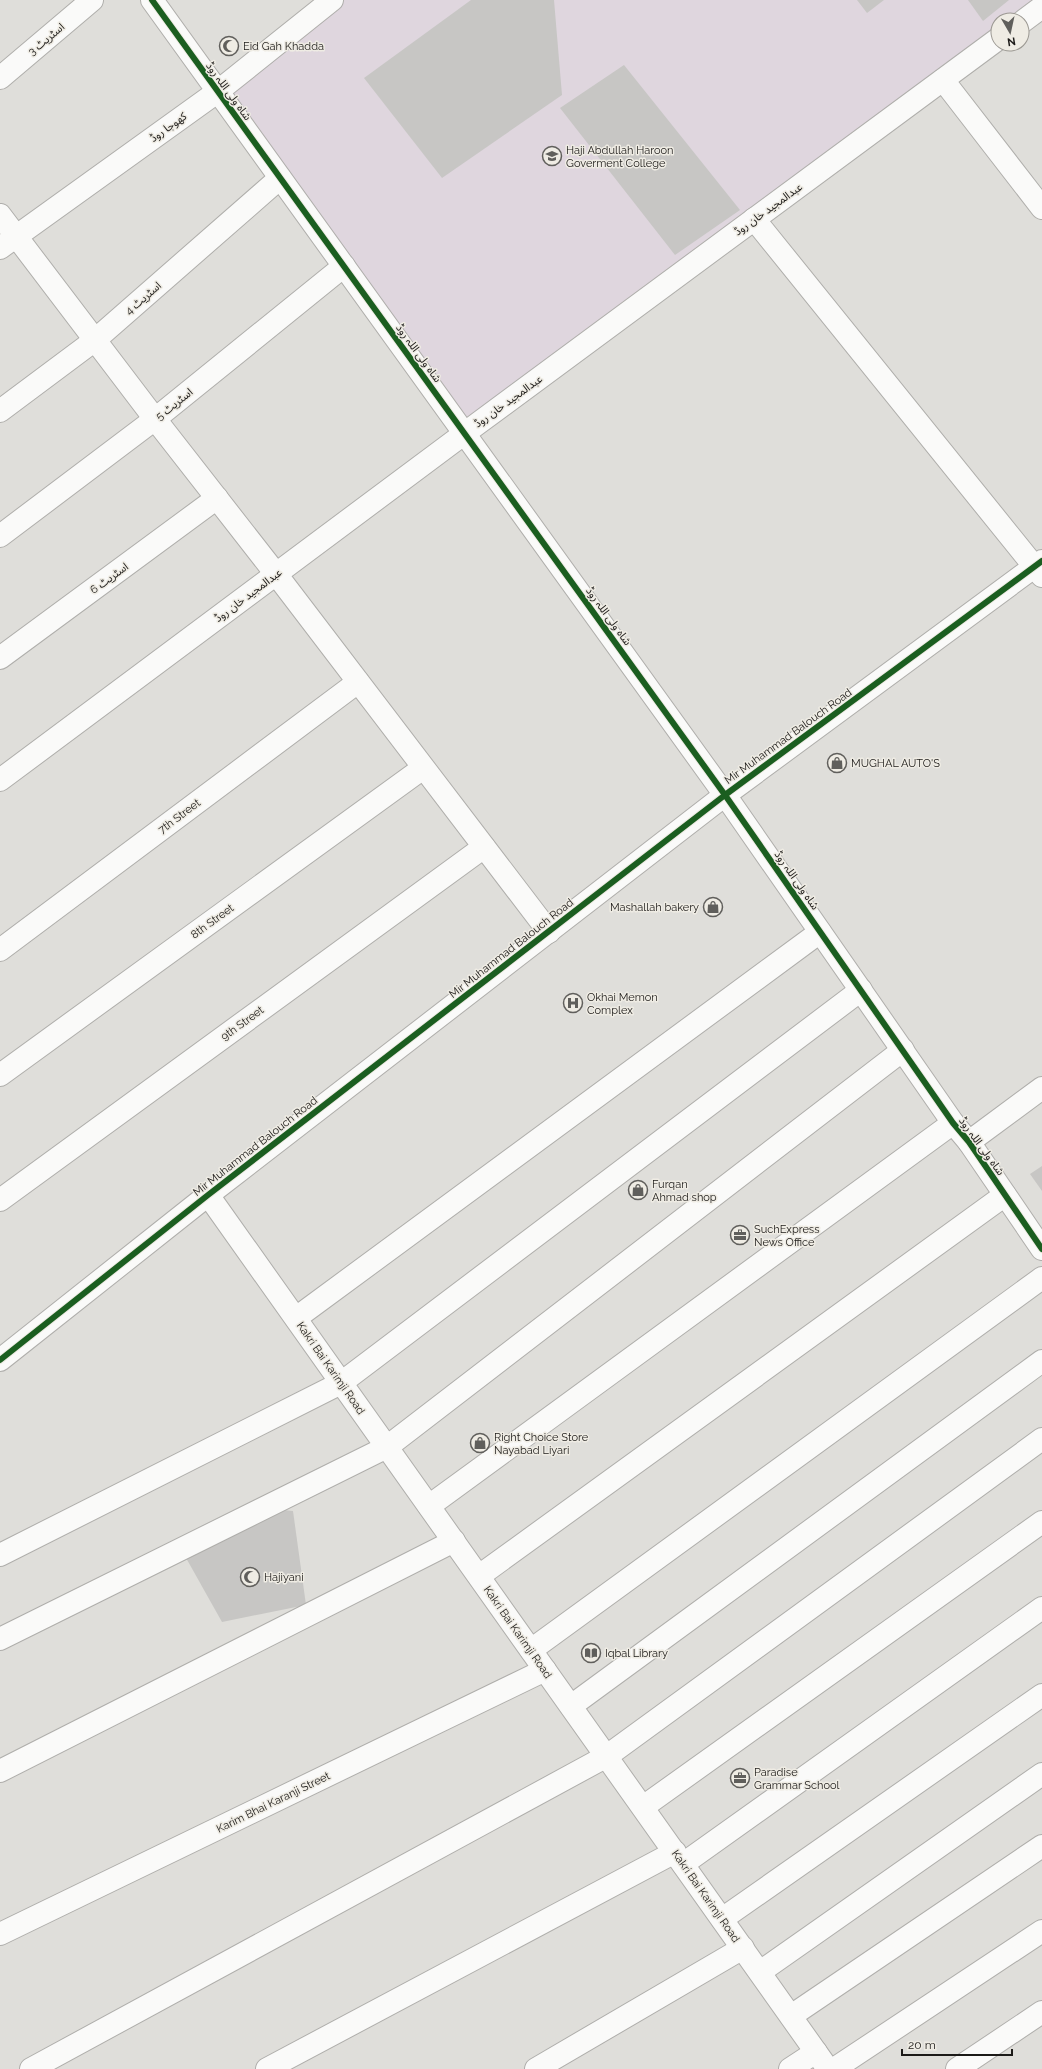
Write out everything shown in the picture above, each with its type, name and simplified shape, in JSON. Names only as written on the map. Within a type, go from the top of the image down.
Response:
[{"type":"street","name":"اسٹریٹ 3","points":[[0,78],[92,0]]},
{"type":"street","name":"شاہ ولی اللہ روڈ","points":[[152,0],[725,795],[953,1123],[969,1142],[1042,1249]]},
{"type":"street","name":"کھوجا روڈ","points":[[8,242],[217,92],[332,0]]},
{"type":"street","points":[[1030,16],[1042,7]]},
{"type":"street","name":"عبدالمجید خان روڈ","points":[[0,780],[465,433],[990,45]]},
{"type":"street","points":[[943,80],[1042,208]]},
{"type":"street","name":"اسٹریٹ 4","points":[[0,411],[95,340],[280,178]]},
{"type":"street","points":[[0,215],[8,242],[95,340],[155,420],[276,574],[548,932]]},
{"type":"street","points":[[754,219],[1039,568]]},
{"type":"street","name":"اسٹریٹ 5","points":[[0,536],[155,420],[344,266]]},
{"type":"street","name":"اسٹریٹ 6","points":[[0,658],[217,498]]},
{"type":"street","name":"Mir Muhammad Balouch Road","points":[[0,1360],[208,1195],[725,795],[1039,568]]},
{"type":"street","name":"7th Street","points":[[0,950],[358,682]]},
{"type":"street","name":"8th Street","points":[[0,1075],[423,768]]},
{"type":"street","name":"9th Street","points":[[0,1200],[484,847]]},
{"type":"street","points":[[296,1318],[820,932]]},
{"type":"street","points":[[0,1554],[341,1383],[861,990]]},
{"type":"street","points":[[0,1639],[388,1447],[903,1050]]},
{"type":"street","points":[[969,1142],[1042,1088]]},
{"type":"street","points":[[429,1506],[953,1123]]},
{"type":"street","name":"Kakri Bai Karimji Road","points":[[208,1195],[822,2060]]},
{"type":"street","points":[[479,1576],[1005,1195]]},
{"type":"street","points":[[532,1650],[1042,1278]]},
{"type":"street","points":[[571,1706],[1042,1361]]},
{"type":"street","points":[[31,2069],[607,1756],[1042,1439]]},
{"type":"street","points":[[643,1807],[1042,1522]]},
{"type":"street","points":[[0,1771],[454,1541]]},
{"type":"street","points":[[267,2069],[679,1858],[1042,1608]]},
{"type":"street","name":"Karim Bhai Karanji Street","points":[[0,1934],[545,1670]]},
{"type":"street","points":[[722,1919],[1042,1695]]},
{"type":"street","points":[[760,1972],[1042,1774]]},
{"type":"street","points":[[791,2016],[1042,1846]]},
{"type":"street","points":[[834,2069],[1042,1930]]},
{"type":"street","points":[[536,2069],[743,1948]]},
{"type":"street","points":[[957,2069],[1042,2012]]},
{"type":"street","points":[[790,2069],[822,2060]]},
{"type":"shaded area","name":"Haji Abdullah Haroon Goverment College","points":[[332,0],[1042,0],[1030,12],[990,12],[990,45],[465,433],[217,92]]},
{"type":"building","points":[[471,0],[554,0],[562,95],[442,178],[364,78]]},
{"type":"building","points":[[857,0],[884,0],[867,13]]},
{"type":"building","points":[[968,0],[1009,0],[994,12],[990,12],[990,15],[983,21]]},
{"type":"building","points":[[624,65],[740,210],[675,255],[560,108]]},
{"type":"building","points":[[1042,1166],[1042,1191],[1030,1174]]},
{"type":"building","name":"Hajiyani","points":[[264,1508],[293,1511],[306,1605],[222,1622],[181,1549]]},
{"type":"cycle path","points":[[152,0],[725,795],[953,1123],[969,1142],[1042,1249]]},
{"type":"cycle path","points":[[0,1360],[208,1195],[725,795],[1042,561]]},
{"type":"place","name":"Eid Gah Khadda","points":[[229,46]]},
{"type":"place","name":"Haji Abdullah Haroon Goverment College","points":[[552,156]]},
{"type":"place","name":"MUGHAL AUTO'S","points":[[837,763]]},
{"type":"place","name":"Mashallah bakery","points":[[713,907]]},
{"type":"place","name":"Okhai Memon Complex","points":[[573,1003]]},
{"type":"place","name":"Furqan Ahmad shop","points":[[638,1190]]},
{"type":"place","name":"SuchExpress News Office","points":[[740,1235]]},
{"type":"place","name":"Right Choice Store Nayabad Liyari","points":[[480,1443]]},
{"type":"place","name":"Hajiyani","points":[[250,1577]]},
{"type":"place","name":"Iqbal Library","points":[[591,1653]]},
{"type":"place","name":"Paradise Grammar School","points":[[740,1778]]}]
